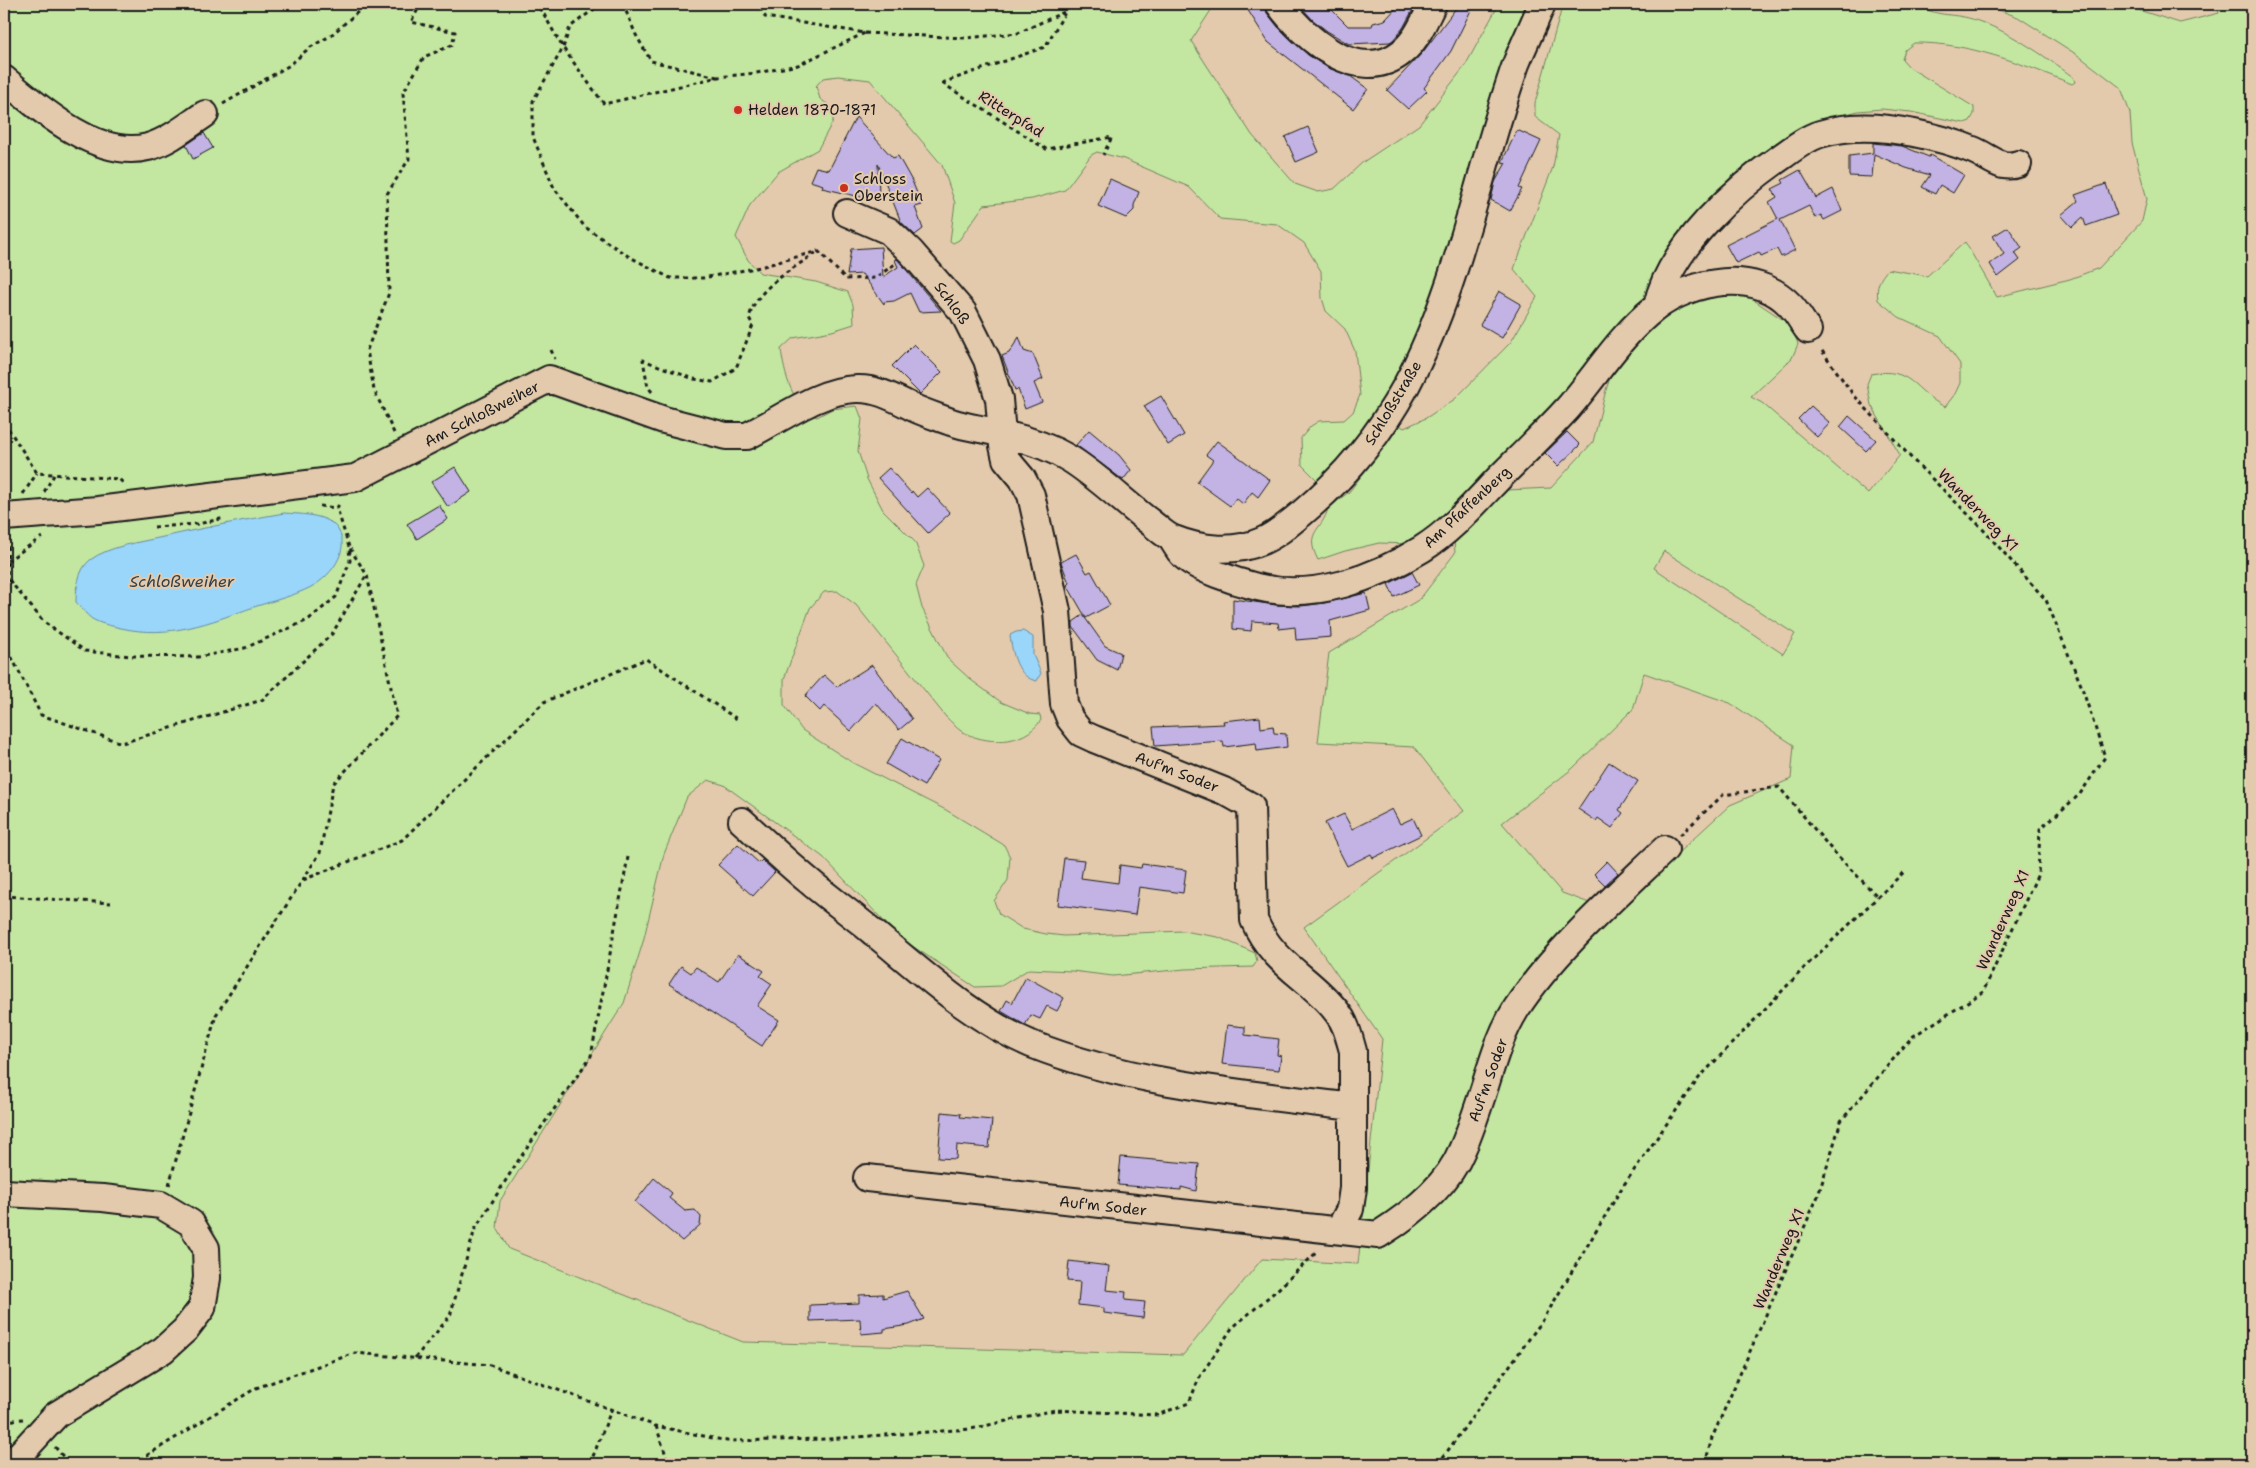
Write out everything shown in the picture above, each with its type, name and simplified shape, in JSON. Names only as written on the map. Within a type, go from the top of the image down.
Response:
[{"type":"street","points":[[1279,4],[1288,16],[1322,48],[1355,62],[1374,64],[1388,61],[1403,52],[1415,38],[1433,4]]},
{"type":"street","name":"Schloßstraße","points":[[1002,433],[1036,444],[1070,460],[1171,538],[1214,549],[1238,548],[1261,542],[1284,528],[1349,470],[1379,432],[1406,387],[1435,323],[1472,214],[1516,63],[1542,4]]},
{"type":"street","points":[[4,79],[52,118],[87,137],[110,146],[133,149],[148,146],[168,139],[205,114]]},
{"type":"street","name":"Am Pfaffenberg","points":[[1657,306],[1664,286],[1683,252],[1725,202],[1751,178],[1799,145],[1818,135],[1836,130],[1856,128],[1914,133],[1963,145],[2000,164],[2012,166],[2018,164]]},
{"type":"street","name":"Schloß","points":[[847,213],[889,230],[911,252],[962,312],[987,360],[999,399],[1002,433]]},
{"type":"street","name":"Am Pfaffenberg","points":[[1171,538],[1181,554],[1190,561],[1248,585],[1272,591],[1293,592],[1346,583],[1401,561],[1424,548],[1473,505],[1567,409],[1633,330],[1657,306],[1686,290],[1723,281],[1760,286],[1789,304],[1808,330]]},
{"type":"street","name":"Am Schloßweiher","points":[[6,517],[143,504],[355,478],[549,379],[664,420],[726,436],[747,436],[815,400],[835,392],[857,389],[893,396],[914,408],[959,425],[1002,433]]},
{"type":"street","name":"Auf'm Soder","points":[[1002,433],[1006,459],[1022,478],[1031,495],[1057,611],[1060,680],[1064,704],[1070,719],[1081,733],[1224,791],[1251,806],[1254,920],[1259,932],[1270,948],[1289,968],[1337,1012],[1348,1030],[1353,1051],[1353,1188],[1350,1209],[1339,1230]]},
{"type":"street","points":[[742,821],[809,881],[966,1006],[1003,1030],[1031,1044],[1104,1068],[1145,1077],[1353,1107]]},
{"type":"street","name":"Auf'm Soder","points":[[867,1178],[1137,1210],[1378,1235],[1400,1221],[1444,1180],[1462,1152],[1498,1046],[1516,1010],[1559,956],[1665,849]]},
{"type":"street","points":[[4,1193],[103,1198],[161,1204],[191,1223],[206,1248],[207,1278],[202,1308],[185,1330],[162,1350],[56,1415],[11,1464]]},
{"type":"path","points":[[205,114],[290,65],[309,48],[330,36],[367,4]]},
{"type":"path","points":[[404,454],[374,390],[368,350],[388,293],[386,194],[409,160],[403,93],[424,57],[452,45],[455,32],[411,22],[421,4]]},
{"type":"path","points":[[532,4],[542,11],[562,48],[604,104],[718,77],[756,73],[798,64],[864,33]]},
{"type":"path","points":[[623,4],[636,34],[651,61],[718,77]]},
{"type":"path","points":[[758,4],[765,17],[864,33],[974,37],[1018,32],[1064,12],[1070,4]]},
{"type":"path","points":[[2177,8],[2185,4]]},
{"type":"path","points":[[600,5],[570,27],[562,48],[533,101],[533,137],[554,188],[585,227],[628,256],[670,278],[703,278],[760,267],[818,251]]},
{"type":"path","name":"Ritterpfad","points":[[1064,12],[1045,47],[942,83],[1046,149],[1112,137],[1103,154]]},
{"type":"path","points":[[818,251],[846,279],[875,278],[911,252]]},
{"type":"path","points":[[656,396],[648,387],[643,360],[694,379],[712,382],[736,368],[754,325],[749,318],[753,305],[779,277],[790,272],[818,251]]},
{"type":"path","name":"Wanderweg X1","points":[[1705,1464],[1712,1438],[1818,1196],[1841,1121],[1912,1037],[1983,992],[2038,874],[2040,829],[2080,794],[2105,757],[2081,685],[2046,600],[1980,526],[1914,460],[1852,393],[1808,330]]},
{"type":"path","points":[[4,422],[37,473],[119,479],[143,504]]},
{"type":"path","points":[[5,576],[44,622],[85,651],[130,656],[198,657],[245,648],[308,620],[336,597],[350,561],[349,547],[337,508]]},
{"type":"path","points":[[6,517],[6,646],[41,715],[122,743],[262,700],[332,634],[366,575]]},
{"type":"path","points":[[7,561],[44,536]]},
{"type":"path","points":[[161,1204],[171,1180],[216,1015],[320,853],[333,784],[397,716],[366,575],[349,547]]},
{"type":"path","points":[[302,880],[402,840],[544,702],[646,659],[740,721]]},
{"type":"path","points":[[1665,849],[1723,795],[1779,787],[1832,850],[1878,897]]},
{"type":"path","points":[[415,1358],[450,1316],[475,1229],[518,1161],[591,1056],[628,857]]},
{"type":"path","points":[[1438,1464],[1543,1320],[1623,1186],[1699,1078],[1806,966],[1906,870]]},
{"type":"path","points":[[4,896],[111,904]]},
{"type":"path","points":[[133,1464],[256,1388],[355,1353],[490,1365],[612,1408],[656,1426],[727,1441],[827,1439],[971,1429],[1055,1410],[1158,1415],[1189,1403],[1199,1378],[1232,1328],[1277,1290],[1339,1230]]},
{"type":"path","points":[[590,1464],[612,1408]]},
{"type":"path","points":[[656,1426],[669,1464]]},
{"type":"green space","points":[[4,4],[1215,4],[1191,41],[1252,135],[1295,184],[1318,192],[1334,189],[1363,162],[1419,125],[1465,66],[1499,4],[1526,4],[1514,33],[1458,217],[1416,340],[1389,399],[1320,483],[1302,465],[1301,438],[1311,426],[1319,421],[1344,420],[1353,412],[1360,395],[1355,351],[1345,329],[1326,311],[1322,298],[1321,271],[1304,243],[1277,224],[1220,219],[1189,187],[1124,159],[1097,152],[1091,155],[1065,190],[1032,199],[984,205],[959,240],[953,243],[950,241],[955,203],[942,165],[870,80],[838,76],[823,78],[816,86],[820,99],[833,108],[833,121],[818,149],[778,172],[750,205],[736,237],[748,260],[760,273],[816,282],[848,292],[853,305],[854,324],[832,331],[793,338],[781,349],[784,368],[795,397],[801,406],[817,417],[832,409],[857,406],[862,419],[858,451],[867,479],[883,510],[915,542],[924,566],[916,585],[922,608],[948,659],[971,680],[1001,702],[1030,714],[1040,715],[1041,720],[1034,729],[1015,739],[992,741],[971,736],[961,731],[946,717],[856,605],[837,591],[824,592],[810,608],[784,679],[784,705],[802,730],[853,763],[946,810],[1004,845],[1010,857],[1008,880],[994,901],[999,914],[1023,929],[1064,936],[1183,931],[1218,937],[1255,953],[1257,961],[1253,967],[1185,969],[1113,976],[1072,971],[1029,969],[1001,986],[975,987],[900,938],[823,857],[724,785],[708,780],[687,797],[664,854],[643,942],[624,1003],[500,1201],[497,1228],[509,1249],[743,1342],[1183,1355],[1262,1259],[1358,1264],[1382,1039],[1304,927],[1464,811],[1414,747],[1318,742],[1329,653],[1420,599],[1455,553],[1454,539],[1507,490],[1551,488],[1593,442],[1612,372],[1629,346],[1670,310],[1729,293],[1755,297],[1755,301],[1791,325],[1798,344],[1792,358],[1751,397],[1762,403],[1868,494],[1900,455],[1871,405],[1867,384],[1871,374],[1885,372],[1904,377],[1934,401],[1945,407],[1955,394],[1960,383],[1960,364],[1940,336],[1899,317],[1878,300],[1877,290],[1879,283],[1888,269],[1927,276],[1965,242],[1997,297],[2070,279],[2099,268],[2142,221],[2147,199],[2132,143],[2130,113],[2121,88],[2079,56],[2018,17],[1982,4],[2119,4],[2180,23],[2219,13],[2217,4],[2252,4],[2252,1464],[4,1464]],"holes":[[[316,517],[331,522],[339,532],[76,589],[84,567]],[[1664,551],[1795,634],[1783,654],[1654,568]],[[1644,673],[1730,703],[1794,745],[1791,779],[1730,805],[1614,912],[1562,893],[1502,823],[1572,769],[1633,709]]]},
{"type":"green space","points":[[1563,4],[1917,4],[1930,11],[1965,17],[1999,30],[2050,60],[2073,77],[2075,82],[2072,84],[2015,62],[1975,50],[1955,46],[1914,43],[1905,50],[1902,59],[1910,68],[1974,107],[1974,114],[1970,121],[1964,123],[1911,112],[1882,109],[1858,111],[1823,120],[1674,246],[1649,286],[1648,300],[1586,376],[1435,526],[1408,544],[1379,543],[1318,560],[1314,550],[1313,537],[1326,516],[1328,508],[1349,492],[1372,462],[1396,423],[1404,428],[1426,418],[1455,399],[1511,342],[1537,297],[1514,269],[1553,167],[1559,135],[1535,117],[1535,103]]},
{"type":"water","name":"Schloßweiher","points":[[284,513],[309,515],[327,520],[339,531],[342,540],[339,558],[327,575],[311,587],[290,596],[205,624],[156,632],[106,625],[92,619],[76,602],[80,574],[90,560],[106,551],[223,524]]},
{"type":"water","points":[[1023,631],[1033,637],[1033,655],[1041,673],[1037,681],[1030,679],[1020,670],[1012,649],[1010,635]]},
{"type":"building","points":[[1244,4],[1264,4],[1267,13],[1278,27],[1308,55],[1328,68],[1350,76],[1368,89],[1353,109],[1268,42]]},
{"type":"building","points":[[1307,4],[1326,4],[1348,26],[1372,26],[1373,23],[1385,20],[1400,4],[1416,4],[1403,28],[1390,42],[1349,44],[1313,20],[1302,8]]},
{"type":"building","points":[[1459,4],[1474,4],[1451,51],[1424,88],[1427,91],[1408,109],[1387,90],[1423,52]]},
{"type":"building","name":"Schloss Oberstein","points":[[856,117],[893,158],[898,156],[912,181],[922,205],[915,207],[923,229],[915,235],[901,222],[878,164],[879,197],[865,198],[822,188],[823,185],[810,181],[816,167],[829,170]]},
{"type":"building","points":[[1308,127],[1319,152],[1296,162],[1285,137]]},
{"type":"building","points":[[1517,130],[1541,141],[1519,188],[1522,189],[1510,211],[1491,200],[1495,182],[1506,163],[1502,162]]},
{"type":"building","points":[[204,133],[213,148],[193,159],[186,145]]},
{"type":"building","points":[[1873,143],[1902,146],[1929,157],[1930,155],[1964,175],[1953,193],[1940,185],[1935,194],[1922,187],[1930,175],[1906,168],[1874,154],[1872,177],[1849,176],[1849,156],[1873,153]]},
{"type":"building","points":[[1800,170],[1816,198],[1833,189],[1842,211],[1824,220],[1821,215],[1815,218],[1809,206],[1780,220],[1795,250],[1781,257],[1777,249],[1761,256],[1759,252],[1736,263],[1726,245],[1778,219],[1769,202],[1777,197],[1772,189],[1784,183],[1782,180]]},
{"type":"building","points":[[1110,179],[1139,192],[1134,210],[1126,218],[1098,206]]},
{"type":"building","points":[[2106,184],[2117,215],[2086,226],[2083,217],[2072,227],[2061,215],[2078,201],[2075,195]]},
{"type":"building","points":[[2008,227],[2022,248],[2015,253],[2020,260],[1998,277],[1990,264],[2004,254],[1993,236]]},
{"type":"building","points":[[881,247],[883,277],[898,267],[895,260],[897,259],[941,311],[919,312],[910,293],[894,301],[884,302],[884,304],[862,274],[847,275],[851,249]]},
{"type":"building","points":[[1499,291],[1521,304],[1502,338],[1480,325]]},
{"type":"building","points":[[1019,337],[1024,351],[1033,354],[1043,379],[1034,383],[1042,402],[1025,409],[1018,389],[1015,390],[1002,356],[1009,353]]},
{"type":"building","points":[[914,344],[942,372],[920,394],[892,366]]},
{"type":"building","points":[[1161,396],[1184,435],[1168,445],[1144,406]]},
{"type":"building","points":[[1811,406],[1830,423],[1817,437],[1798,419]]},
{"type":"building","points":[[1849,416],[1876,440],[1866,451],[1840,427]]},
{"type":"building","points":[[1089,430],[1119,455],[1131,470],[1123,480],[1076,445]]},
{"type":"building","points":[[1567,432],[1580,445],[1558,466],[1545,453]]},
{"type":"building","points":[[1217,441],[1270,480],[1258,497],[1252,492],[1243,504],[1236,498],[1230,506],[1197,482],[1213,460],[1206,455]]},
{"type":"building","points":[[455,467],[471,492],[448,507],[431,482]]},
{"type":"building","points":[[889,468],[911,493],[912,491],[917,497],[927,488],[950,513],[928,533],[878,478]]},
{"type":"building","points":[[439,505],[448,519],[417,539],[407,524]]},
{"type":"building","points":[[1076,554],[1087,573],[1091,571],[1110,605],[1086,618],[1067,585],[1069,583],[1061,562]]},
{"type":"building","points":[[1412,572],[1419,585],[1394,597],[1388,584]]},
{"type":"building","points":[[1366,593],[1370,610],[1330,621],[1331,637],[1296,640],[1295,627],[1279,629],[1278,623],[1252,621],[1251,631],[1233,629],[1233,599],[1276,605],[1301,606],[1325,603]]},
{"type":"building","points":[[1083,615],[1105,646],[1121,653],[1117,670],[1097,660],[1073,627],[1073,622]]},
{"type":"building","points":[[872,665],[912,719],[899,730],[876,703],[851,731],[824,706],[820,711],[805,696],[824,675],[837,687]]},
{"type":"building","points":[[1260,717],[1261,728],[1273,726],[1274,733],[1286,734],[1287,747],[1257,751],[1256,743],[1224,747],[1223,741],[1155,746],[1153,727],[1224,724],[1223,721]]},
{"type":"building","points":[[902,738],[939,760],[924,786],[886,764]]},
{"type":"building","points":[[1609,762],[1638,781],[1619,810],[1623,813],[1612,828],[1598,818],[1596,821],[1578,809]]},
{"type":"building","points":[[1392,809],[1400,824],[1413,818],[1421,835],[1373,858],[1371,854],[1347,866],[1325,823],[1344,814],[1352,829]]},
{"type":"building","points":[[738,844],[759,863],[762,860],[775,872],[753,896],[718,865]]},
{"type":"building","points":[[1064,858],[1084,860],[1081,878],[1118,883],[1120,865],[1141,868],[1142,864],[1186,870],[1183,893],[1139,887],[1135,915],[1058,905]]},
{"type":"building","points":[[1607,861],[1618,873],[1605,885],[1594,874]]},
{"type":"building","points":[[738,954],[764,971],[760,976],[772,984],[757,1006],[779,1020],[762,1046],[669,984],[681,966],[691,973],[696,967],[719,982]]},
{"type":"building","points":[[1026,977],[1064,998],[1057,1011],[1047,1006],[1040,1019],[1031,1015],[1025,1025],[1001,1011],[1007,1000],[1012,1003]]},
{"type":"building","points":[[1227,1025],[1245,1027],[1245,1035],[1279,1039],[1277,1055],[1281,1056],[1279,1070],[1222,1064]]},
{"type":"building","points":[[942,1112],[961,1114],[960,1117],[992,1120],[989,1148],[957,1145],[956,1159],[938,1158]]},
{"type":"building","points":[[1121,1157],[1199,1164],[1196,1191],[1181,1187],[1181,1190],[1118,1185]]},
{"type":"building","points":[[654,1178],[672,1193],[669,1198],[685,1211],[695,1210],[701,1217],[700,1225],[682,1241],[635,1202]]},
{"type":"building","points":[[1069,1261],[1109,1266],[1106,1290],[1126,1292],[1125,1300],[1145,1302],[1143,1318],[1104,1313],[1104,1308],[1078,1305],[1080,1282],[1067,1281]]},
{"type":"building","points":[[907,1291],[924,1319],[909,1325],[884,1329],[884,1332],[861,1334],[860,1319],[810,1321],[810,1305],[859,1303],[859,1295],[883,1294],[883,1298]]},
{"type":"place","name":"Helden 1870-1871","points":[[738,110]]},
{"type":"place","name":"Schloss Oberstein","points":[[844,188]]}]
